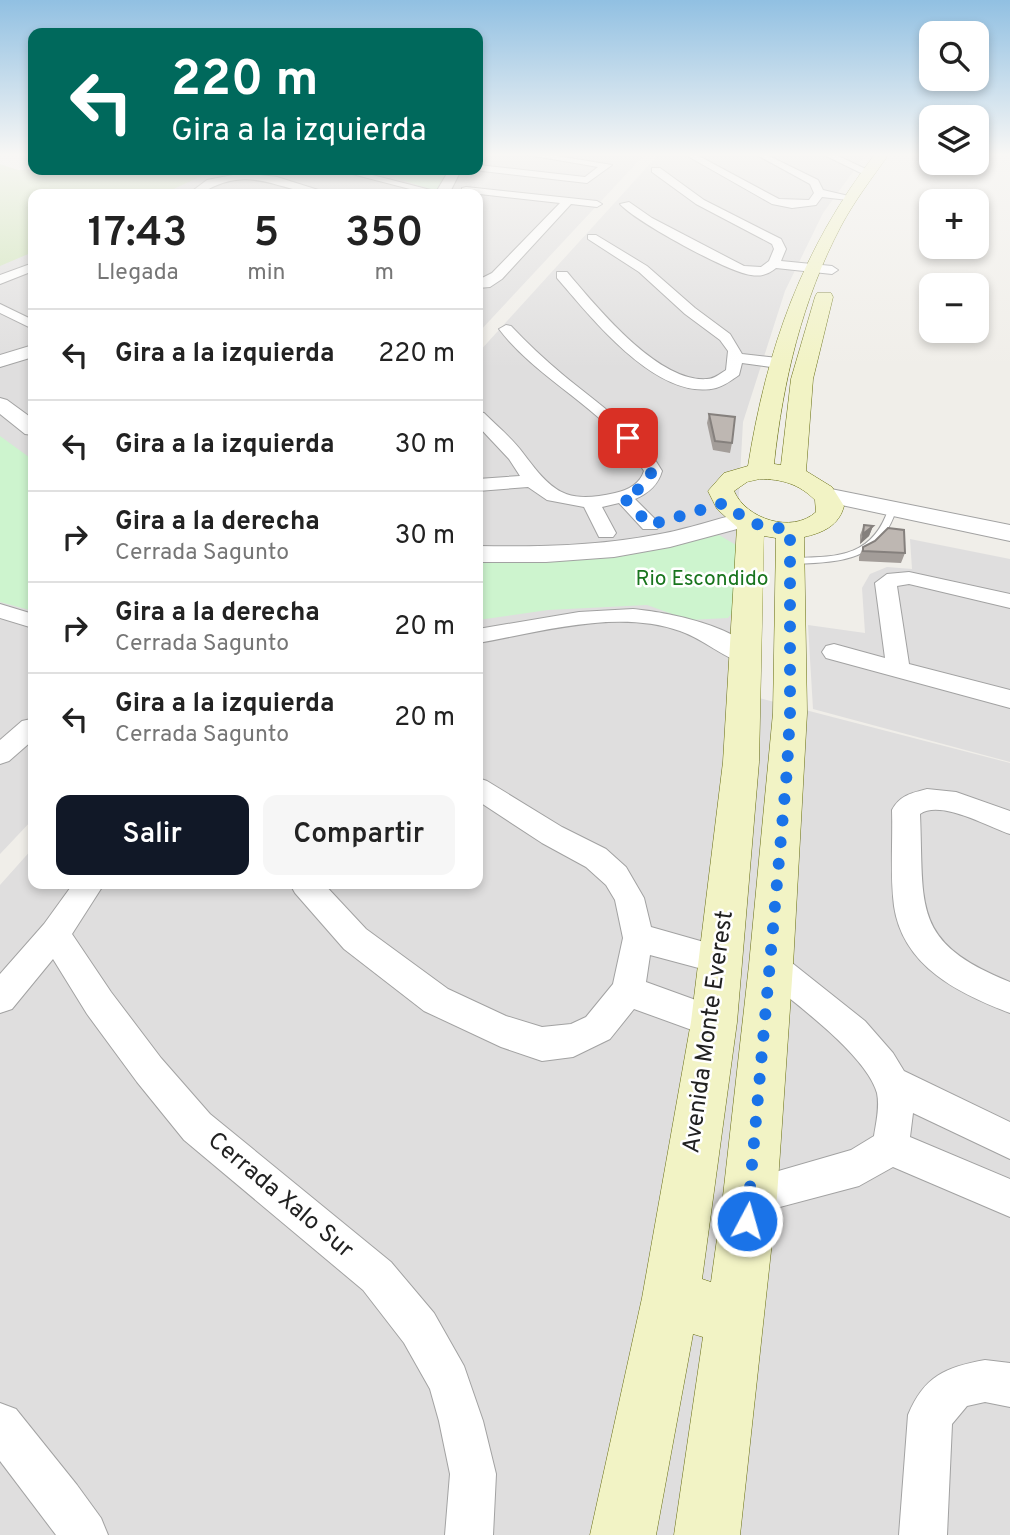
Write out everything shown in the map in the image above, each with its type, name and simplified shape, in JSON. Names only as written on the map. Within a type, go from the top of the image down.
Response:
[{"type":"main road","points":[[837,234],[839,226]]},
{"type":"main road","points":[[760,471],[765,424],[792,320],[819,266],[844,226]]},
{"type":"main road","points":[[793,475],[802,379],[817,324],[819,266]]},
{"type":"main road","points":[[792,320],[817,324]]},
{"type":"main road","points":[[707,1535],[750,1196],[790,713],[779,521],[813,483],[793,475],[760,471],[741,474],[728,481],[722,491],[779,521]]},
{"type":"main road","name":"Avenida Monte Everest","points":[[623,1535],[671,1298],[714,1022],[741,762],[747,657],[779,521]]},
{"type":"main road","points":[[714,1022],[764,1041]]},
{"type":"main road","points":[[671,1298],[735,1319]]},
{"type":"street","points":[[483,283],[497,276],[545,226]]},
{"type":"street","points":[[659,226],[733,269],[759,271],[776,260],[780,248],[777,242],[745,226]]},
{"type":"street","points":[[562,275],[609,329],[665,374],[688,383],[702,384],[727,379],[734,365],[735,351],[725,337],[690,311],[643,269],[592,237]]},
{"type":"street","points":[[776,260],[819,266]]},
{"type":"street","points":[[0,280],[28,269]]},
{"type":"street","points":[[0,308],[28,322]]},
{"type":"street","points":[[483,422],[509,449],[533,481],[554,497],[607,499],[641,489],[650,481],[653,471],[648,460],[628,438],[546,369],[506,329]]},
{"type":"street","points":[[0,361],[28,353]]},
{"type":"street","points":[[0,373],[28,365]]},
{"type":"street","points":[[734,365],[777,371]]},
{"type":"street","points":[[0,404],[28,437]]},
{"type":"street","points":[[0,429],[28,439]]},
{"type":"street","points":[[483,485],[533,481]]},
{"type":"street","points":[[607,499],[650,525]]},
{"type":"street","points":[[606,533],[607,499]]},
{"type":"street","points":[[891,516],[1010,550]]},
{"type":"street","points":[[483,535],[606,533],[650,525],[891,516],[1010,533]]},
{"type":"street","points":[[483,554],[542,556],[615,549],[779,521]]},
{"type":"street","points":[[898,667],[886,583],[894,579],[909,578],[1010,601]]},
{"type":"street","points":[[0,611],[28,619]]},
{"type":"street","points":[[483,635],[567,622],[650,617],[679,622],[709,633],[747,657]]},
{"type":"street","points":[[834,652],[1010,699]]},
{"type":"street","points":[[3,748],[28,730]]},
{"type":"street","points":[[310,889],[355,939],[436,1000],[500,1031],[542,1044],[573,1040],[598,1028],[628,991],[638,938],[629,898],[616,876],[596,858],[552,835],[483,791]]},
{"type":"street","points":[[1010,823],[948,801],[920,799],[905,810],[909,906],[911,920],[921,941],[942,964],[1010,998]]},
{"type":"street","points":[[0,998],[55,934],[86,889]]},
{"type":"street","name":"Cerrada Xalo Sur","points":[[55,934],[99,1003],[149,1070],[197,1127],[377,1276],[419,1328],[449,1381],[461,1421],[473,1474],[469,1535]]},
{"type":"street","points":[[638,938],[721,960]]},
{"type":"street","points":[[771,965],[839,1019],[869,1051],[892,1084],[1010,1141]]},
{"type":"street","points":[[628,991],[714,1022]]},
{"type":"street","points":[[750,1196],[859,1167],[890,1147],[895,1118],[892,1084]]},
{"type":"street","points":[[890,1147],[1010,1198]]},
{"type":"street","points":[[923,1535],[930,1415],[955,1387],[985,1381],[1010,1385]]},
{"type":"street","points":[[0,1425],[61,1501],[84,1535]]},
{"type":"lane","points":[[779,521],[833,559],[851,555],[877,542],[891,516]]},
{"type":"shaded area","points":[[483,226],[578,226],[483,328]]},
{"type":"shaded area","points":[[594,226],[817,226],[785,291],[743,422],[728,690],[1010,763],[1010,1535],[0,1535],[0,885],[28,854],[28,889],[483,889],[483,348]]},
{"type":"shaded area","points":[[28,247],[28,824],[0,854],[0,258]]},
{"type":"shaded area","points":[[910,539],[1010,559],[1010,762],[813,709],[808,625],[865,633],[862,588],[870,574],[887,567],[912,569]]},
{"type":"green space","points":[[0,226],[28,226],[28,254],[0,266]]},
{"type":"green space","points":[[0,436],[28,456],[28,610],[0,602]]},
{"type":"green space","name":"Rio Escondido","points":[[719,535],[736,545],[742,601],[728,618],[689,620],[647,605],[548,610],[483,619],[483,560],[591,554]]},
{"type":"building","points":[[709,414],[735,417],[732,443],[715,441]]},
{"type":"building","points":[[864,525],[873,526],[863,534]]},
{"type":"building","points":[[888,528],[904,530],[905,553],[863,551],[863,547],[875,541]]},
{"type":"route","points":[[628,438],[648,460],[653,471],[650,481],[641,489],[623,497],[650,525],[724,503],[743,520],[770,528],[790,530],[790,713],[787,770],[747,1221]]}]
